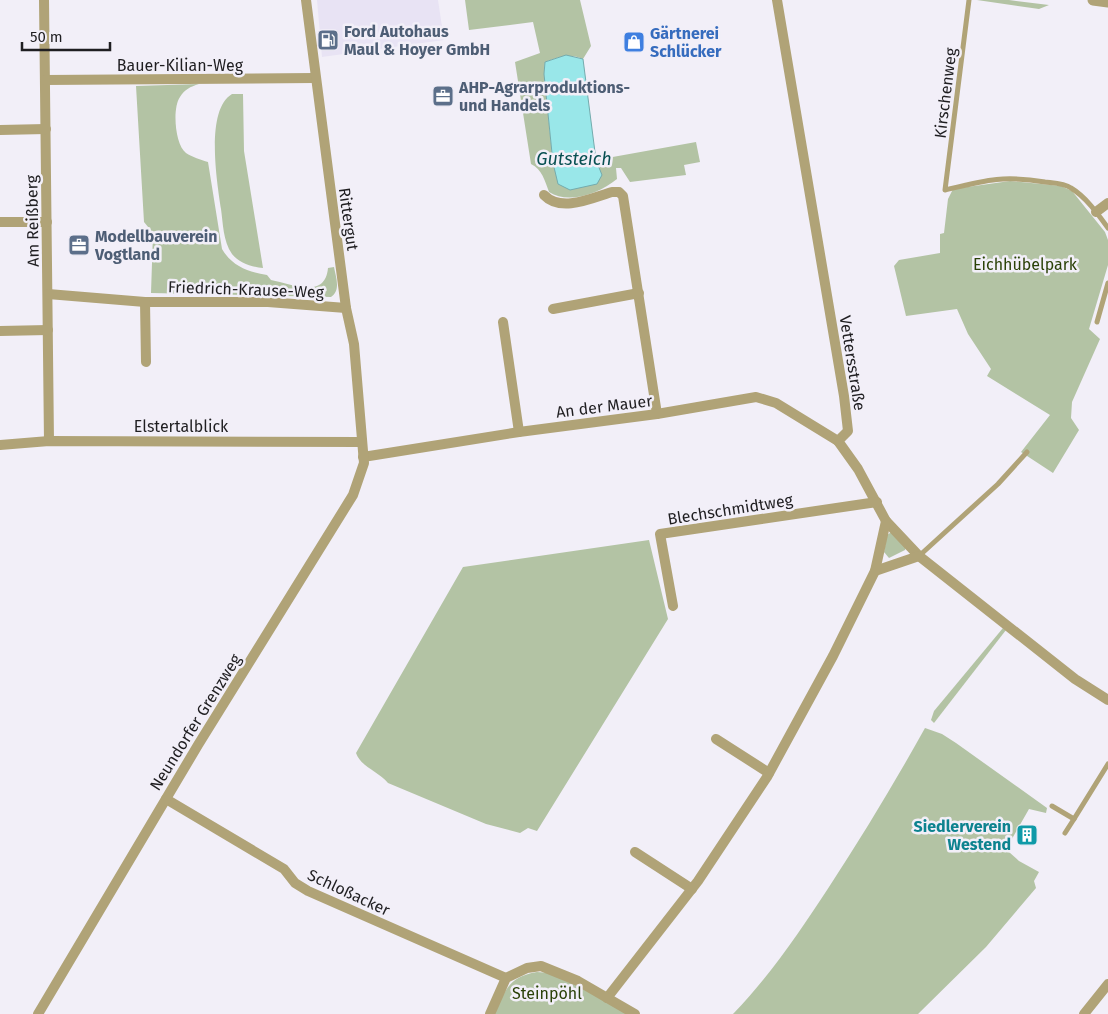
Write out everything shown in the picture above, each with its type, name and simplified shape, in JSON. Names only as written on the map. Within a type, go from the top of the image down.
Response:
[{"type":"street","name":"Am Reißberg","points":[[44,0],[48,441]]},
{"type":"street","name":"Rittergut","points":[[306,0],[314,78],[346,308],[354,344],[361,442]]},
{"type":"street","name":"Vettersstraße","points":[[777,0],[844,396],[848,431],[838,441]]},
{"type":"street","points":[[1093,0],[1108,2]]},
{"type":"street","name":"Bauer-Kilian-Weg","points":[[46,80],[314,78]]},
{"type":"street","points":[[0,130],[46,129]]},
{"type":"street","points":[[544,195],[557,204],[572,203],[612,192],[619,192],[623,196],[657,414]]},
{"type":"street","points":[[1096,212],[1108,203]]},
{"type":"street","points":[[0,222],[47,222]]},
{"type":"street","points":[[553,309],[639,293]]},
{"type":"street","name":"Friedrich-Krause-Weg","points":[[48,294],[145,302],[268,302],[346,308]]},
{"type":"street","name":"Friedrich-Krause-Weg","points":[[145,302],[146,362]]},
{"type":"street","points":[[503,322],[519,432]]},
{"type":"street","points":[[0,331],[48,330]]},
{"type":"street","name":"An der Mauer","points":[[363,457],[519,432],[657,414],[756,397],[776,403],[838,441]]},
{"type":"street","name":"Elstertalblick","points":[[0,445],[48,441],[361,442]]},
{"type":"street","points":[[838,441],[858,469],[886,521],[919,556],[1075,679],[1108,700]]},
{"type":"street","name":"Neundorfer Grenzweg","points":[[38,1014],[166,799],[353,496],[362,474],[363,457],[361,442]]},
{"type":"street","name":"Blechschmidtweg","points":[[672,606],[660,534],[877,502]]},
{"type":"street","points":[[607,998],[692,889],[769,773],[833,656],[876,571],[886,521]]},
{"type":"street","points":[[876,571],[919,556]]},
{"type":"street","points":[[716,739],[769,773]]},
{"type":"street","name":"Schloßacker","points":[[166,799],[284,869],[295,883],[308,891],[506,978]]},
{"type":"street","points":[[635,852],[692,889]]},
{"type":"street","points":[[490,1014],[506,978],[526,968],[541,966],[578,981],[635,1014]]},
{"type":"street","points":[[1084,1014],[1108,984]]},
{"type":"lane","name":"Kirschenweg","points":[[969,0],[945,190],[996,178],[1041,181],[1072,188],[1096,212]]},
{"type":"lane","points":[[1096,212],[1108,228]]},
{"type":"lane","points":[[1097,322],[1108,283]]},
{"type":"lane","points":[[919,556],[998,484],[1026,452]]},
{"type":"lane","points":[[1065,833],[1108,764]]},
{"type":"lane","points":[[1052,806],[1074,819]]},
{"type":"shaded area","points":[[317,0],[438,0],[444,40],[322,57]]},
{"type":"green space","points":[[465,0],[580,0],[591,46],[583,59],[569,56],[545,62],[544,74],[553,163],[600,168],[596,160],[696,142],[700,162],[684,165],[686,175],[630,182],[621,168],[616,168],[617,179],[602,189],[584,196],[557,196],[549,192],[540,172],[531,164],[515,62],[540,53],[533,22],[469,30]]},
{"type":"green space","points":[[977,0],[1009,0],[1049,5],[1039,9]]},
{"type":"green space","points":[[199,84],[188,89],[180,97],[175,117],[177,135],[182,149],[186,153],[208,162],[222,249],[231,260],[241,267],[267,275],[271,280],[306,288],[321,284],[326,278],[328,268],[334,267],[337,287],[331,297],[151,293],[153,233],[144,222],[136,86]]},
{"type":"green space","points":[[232,94],[243,94],[244,151],[263,268],[254,267],[238,260],[229,249],[224,232],[217,182],[215,147],[218,115],[224,102]]},
{"type":"green space","name":"Eichhübelpark","points":[[1010,181],[1061,186],[1072,191],[1105,232],[1108,240],[1108,265],[1089,329],[1100,339],[1072,402],[1071,418],[1079,430],[1053,473],[1021,452],[1050,415],[987,376],[991,369],[968,334],[957,309],[906,316],[894,266],[899,260],[940,253],[940,234],[944,233],[948,199],[953,189]]},
{"type":"green space","points":[[893,533],[906,547],[905,550],[889,558],[884,552],[887,535]]},
{"type":"green space","points":[[649,540],[668,619],[537,831],[528,828],[520,833],[486,824],[388,783],[358,758],[356,753],[463,567]]},
{"type":"green space","points":[[1003,628],[1006,630],[934,723],[931,720],[934,711]]},
{"type":"green space","points":[[925,728],[942,734],[956,743],[1047,808],[1046,813],[1029,809],[1009,844],[1009,852],[1019,861],[1039,872],[1034,881],[1036,888],[986,947],[918,1014],[733,1014],[772,969],[807,920],[866,828]]},
{"type":"green space","name":"Steinpöhl","points":[[537,972],[550,973],[573,981],[628,1014],[494,1014],[505,991],[514,981],[527,974]]},
{"type":"water","name":"Gutsteich","points":[[566,55],[583,59],[596,160],[602,175],[597,184],[570,190],[558,184],[553,163],[544,74],[545,62]]},
{"type":"place","name":"Ford Autohaus Maul & Hoyer GmbH","points":[[328,40]]},
{"type":"place","name":"Gärtnerei Schlücker","points":[[634,42]]},
{"type":"place","name":"AHP-Agrarproduktions- und Handels","points":[[443,96]]},
{"type":"place","name":"Modellbauverein Vogtland","points":[[79,245]]},
{"type":"place","name":"Siedlerverein Westend","points":[[1027,835]]}]
